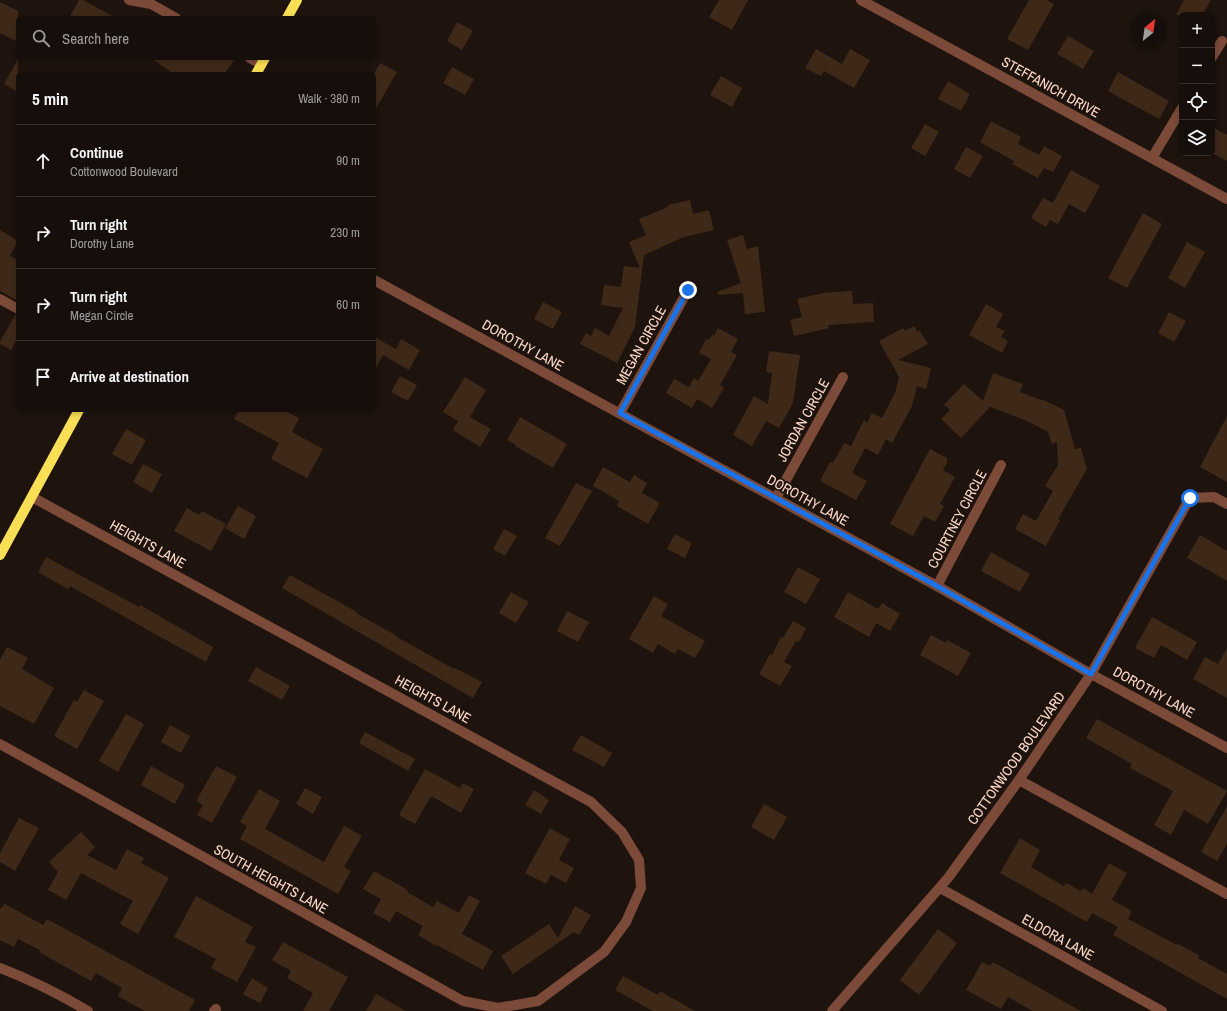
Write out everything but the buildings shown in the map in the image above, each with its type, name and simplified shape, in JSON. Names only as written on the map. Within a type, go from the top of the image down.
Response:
[{"type":"main road","points":[[288,16],[297,0]]},
{"type":"main road","points":[[257,72],[263,61]]},
{"type":"main road","points":[[0,555],[78,412]]},
{"type":"street","points":[[128,0],[151,4],[172,16]]},
{"type":"street","name":"STEFFANICH DRIVE","points":[[861,0],[1227,199]]},
{"type":"street","points":[[1215,52],[1222,41]]},
{"type":"street","points":[[1152,158],[1179,113]]},
{"type":"street","name":"DOROTHY LANE","points":[[376,281],[937,586],[1091,674],[1227,748]]},
{"type":"street","name":"MEGAN CIRCLE","points":[[620,413],[688,290]]},
{"type":"street","points":[[0,299],[16,309]]},
{"type":"street","name":"JORDAN CIRCLE","points":[[776,498],[843,377]]},
{"type":"street","name":"COURTNEY CIRCLE","points":[[937,586],[1001,466]]},
{"type":"street","name":"HEIGHTS LANE","points":[[32,497],[591,802],[622,832],[639,860],[640,888],[626,922],[604,952],[538,1001]]},
{"type":"street","name":"COTTONWOOD BOULEVARD","points":[[832,1011],[940,888],[1019,780],[1091,674],[1190,498],[1214,497],[1227,504]]},
{"type":"street","name":"SOUTH HEIGHTS LANE","points":[[0,744],[463,1001],[498,1008],[538,1001]]},
{"type":"street","points":[[1019,780],[1227,894]]},
{"type":"street","name":"ELDORA LANE","points":[[940,888],[1162,1011]]},
{"type":"street","points":[[0,968],[66,998],[88,1011]]},
{"type":"route","points":[[688,290],[620,413],[937,586],[1091,674],[1190,498]]}]
